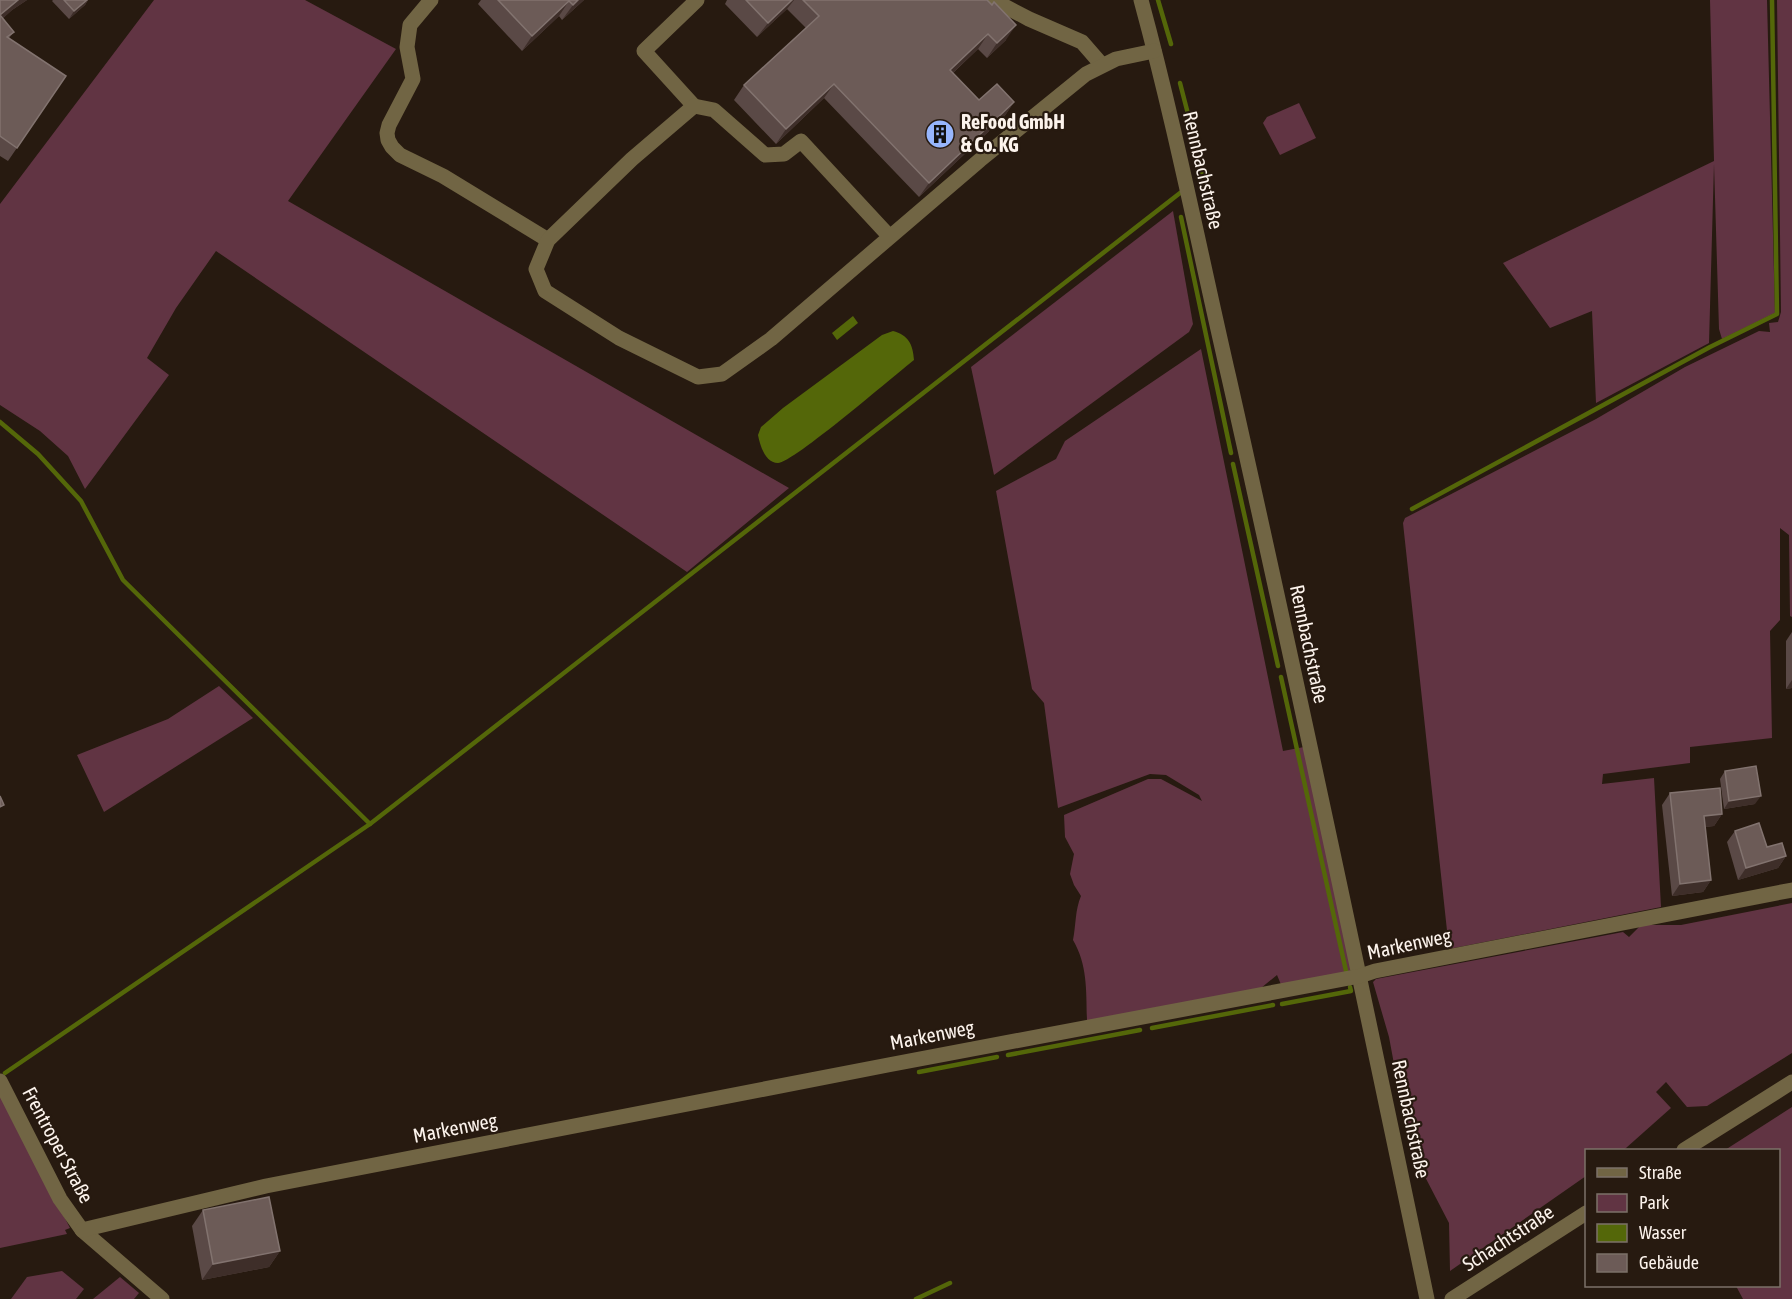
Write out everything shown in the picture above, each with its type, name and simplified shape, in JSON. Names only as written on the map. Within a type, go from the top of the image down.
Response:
[{"type":"street","points":[[431,0],[410,25],[407,47],[412,79],[389,125],[387,133],[392,147],[400,155],[443,176],[548,240]]},
{"type":"street","points":[[697,0],[644,51],[694,106],[714,110],[765,155],[784,154],[801,141],[890,237]]},
{"type":"street","points":[[993,0],[1029,19],[1082,42],[1090,48],[1102,65]]},
{"type":"street","name":"Rennbachstraße","points":[[1142,0],[1252,481],[1360,976],[1427,1299]]},
{"type":"street","points":[[694,106],[632,159],[548,240],[536,269],[545,291],[619,338],[698,377],[722,374],[771,339],[1064,90],[1086,74],[1102,65],[1135,53],[1154,51]]},
{"type":"street","name":"Markenweg","points":[[82,1230],[266,1186],[1360,976],[1792,890]]},
{"type":"street","name":"Frentroper Straße","points":[[0,1081],[60,1199],[82,1230],[162,1299]]},
{"type":"street","points":[[1686,1149],[1792,1082]]},
{"type":"street","name":"Schachtstraße","points":[[1452,1299],[1585,1214]]},
{"type":"green space","points":[[154,0],[305,0],[396,49],[288,201],[789,488],[687,572],[216,251],[176,308],[147,358],[169,375],[85,489],[68,456],[40,431],[0,405],[0,204]]},
{"type":"green space","points":[[1710,0],[1767,0],[1775,313],[1722,339],[1719,329],[1714,164],[1709,343],[1596,403],[1592,311],[1550,328],[1503,263],[1714,161]]},
{"type":"green space","points":[[1777,0],[1792,0],[1792,617],[1790,616],[1789,535],[1780,528],[1780,620],[1770,631],[1772,738],[1690,747],[1690,763],[1603,774],[1602,784],[1654,778],[1661,907],[1449,949],[1403,523],[1405,518],[1596,419],[1685,367],[1759,331],[1770,332],[1769,323],[1778,322],[1781,312]]},
{"type":"green space","points":[[1299,103],[1316,138],[1280,155],[1263,123],[1267,117]]},
{"type":"green space","points":[[1173,211],[1193,324],[1189,332],[994,475],[971,367]]},
{"type":"green space","points":[[1201,349],[1283,751],[1304,747],[1352,967],[1350,971],[1282,987],[1277,975],[1261,988],[1087,1021],[1084,969],[1073,940],[1081,896],[1070,874],[1074,854],[1065,837],[1064,815],[1148,779],[1161,779],[1202,801],[1199,795],[1166,775],[1150,774],[1058,808],[1044,703],[1032,689],[996,491],[1056,459],[1065,441]]},
{"type":"green space","points":[[219,686],[253,718],[104,812],[77,755],[168,719]]},
{"type":"green space","points":[[1792,903],[1792,1053],[1707,1106],[1687,1107],[1666,1082],[1656,1092],[1671,1108],[1626,1148],[1585,1149],[1585,1177],[1450,1271],[1449,1223],[1422,1171],[1413,1167],[1389,1037],[1373,982],[1376,979],[1623,932],[1629,937],[1641,925],[1681,925]]},
{"type":"green space","points":[[0,1091],[70,1228],[65,1230],[67,1234],[0,1248]]},
{"type":"green space","points":[[1792,1107],[1792,1299],[1743,1299],[1737,1287],[1780,1287],[1780,1149],[1727,1149]]},
{"type":"green space","points":[[62,1271],[84,1289],[76,1299],[11,1299],[27,1277]]},
{"type":"green space","points":[[120,1277],[139,1293],[134,1299],[93,1299]]},
{"type":"water","points":[[853,316],[858,323],[837,340],[832,333]]},
{"type":"water","points":[[893,331],[909,341],[914,360],[803,449],[778,463],[766,457],[758,435],[761,427],[783,408],[882,335]]},
{"type":"building","points":[[0,0],[18,0],[0,15]]},
{"type":"building","points":[[64,0],[87,0],[74,11]]},
{"type":"building","points":[[498,0],[578,0],[573,5],[569,1],[532,36]]},
{"type":"building","points":[[746,0],[792,0],[768,23]]},
{"type":"building","points":[[803,0],[987,0],[992,5],[994,2],[1016,25],[997,43],[988,34],[950,70],[979,100],[997,84],[1014,102],[929,183],[834,84],[786,129],[744,85],[819,16]]},
{"type":"building","points":[[0,15],[14,32],[7,37],[66,76],[17,148],[0,136]]},
{"type":"building","points":[[1756,766],[1761,796],[1729,801],[1725,771]]},
{"type":"building","points":[[1720,788],[1722,814],[1704,816],[1711,880],[1680,884],[1670,793]]},
{"type":"building","points":[[1759,823],[1767,847],[1782,843],[1786,856],[1746,868],[1735,831]]},
{"type":"building","points":[[269,1197],[280,1251],[213,1264],[203,1210]]},
{"type":"waterway","points":[[1158,0],[1171,44]]},
{"type":"waterway","points":[[1412,509],[1710,347],[1777,314],[1772,0]]},
{"type":"waterway","points":[[1180,83],[1203,172],[1198,178]]},
{"type":"waterway","points":[[5,1073],[370,824],[1180,193]]},
{"type":"waterway","points":[[1181,217],[1231,453]]},
{"type":"waterway","points":[[0,422],[38,454],[81,501],[123,580],[370,824]]},
{"type":"waterway","points":[[1233,464],[1278,666]]},
{"type":"waterway","points":[[1281,677],[1346,971]]},
{"type":"waterway","points":[[1282,1004],[1351,991],[1350,987]]},
{"type":"waterway","points":[[1152,1028],[1273,1005]]},
{"type":"waterway","points":[[1008,1055],[1140,1030]]},
{"type":"waterway","points":[[919,1072],[997,1057]]},
{"type":"waterway","points":[[916,1299],[950,1283]]},
{"type":"place","name":"ReFood GmbH & Co. KG","points":[[940,134]]}]
